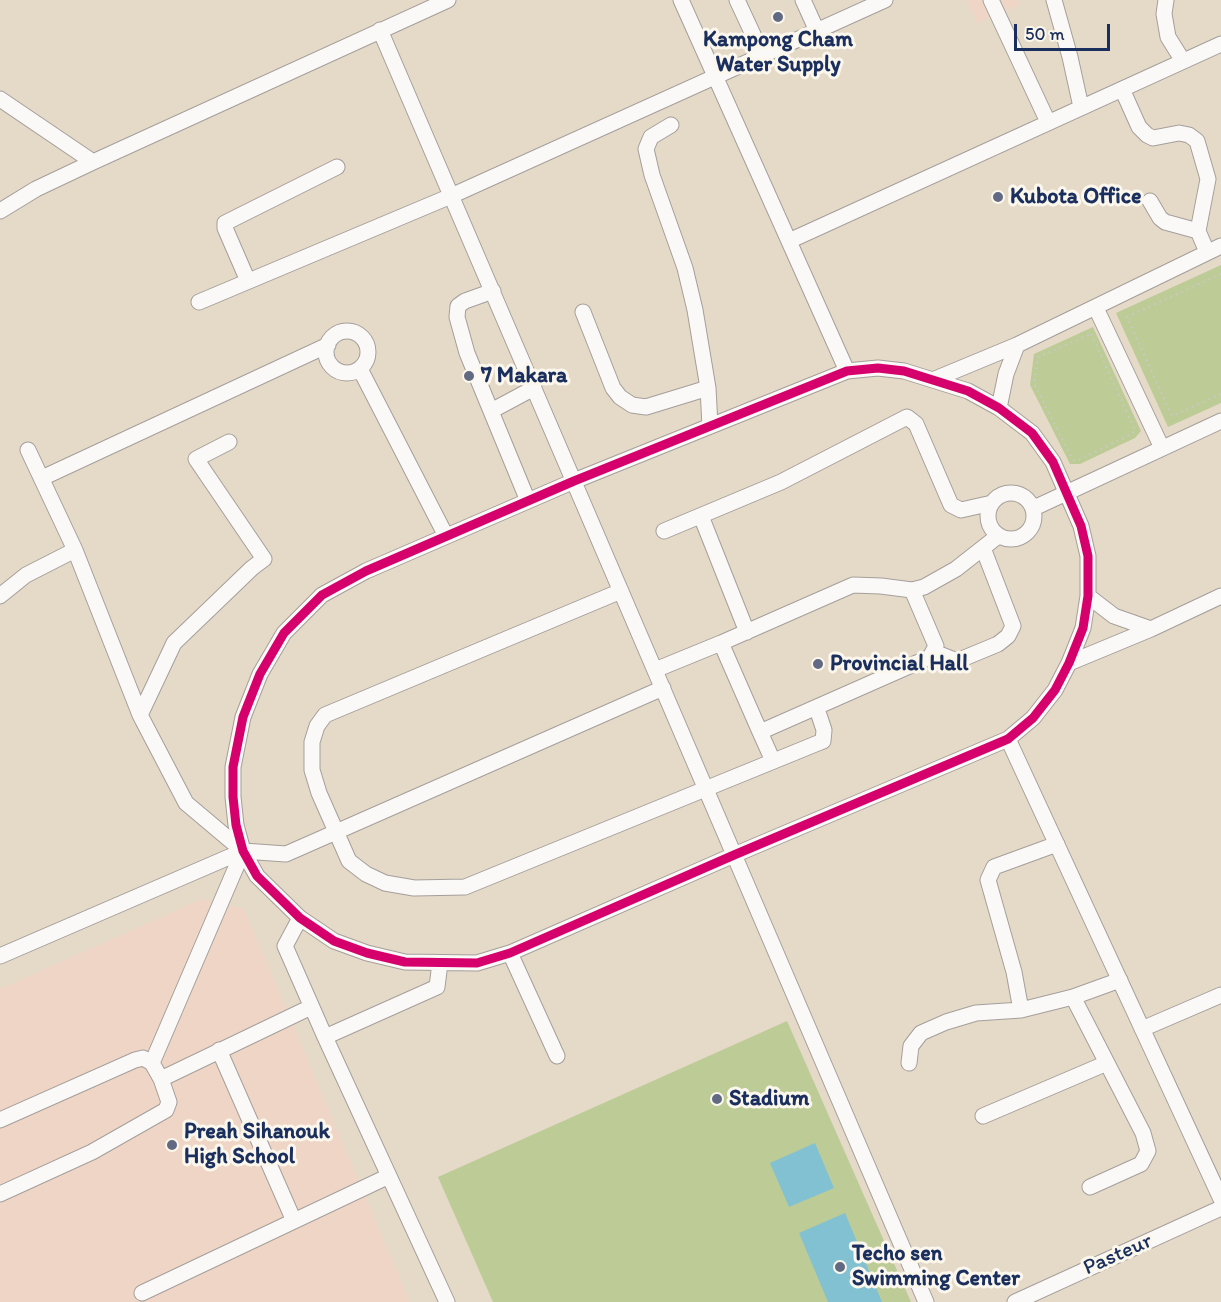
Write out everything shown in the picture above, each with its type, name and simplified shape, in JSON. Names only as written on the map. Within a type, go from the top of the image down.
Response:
[{"type":"street","points":[[0,211],[36,189],[93,162],[448,0]]},
{"type":"street","points":[[681,0],[847,371]]},
{"type":"street","points":[[737,0],[763,56]]},
{"type":"street","points":[[803,0],[817,31]]},
{"type":"street","points":[[199,302],[452,196],[885,0]]},
{"type":"street","points":[[992,0],[1048,122]]},
{"type":"street","points":[[1054,0],[1081,107]]},
{"type":"street","points":[[1166,0],[1164,14],[1168,37],[1183,61]]},
{"type":"street","points":[[380,30],[926,1302]]},
{"type":"street","points":[[789,241],[1221,44]]},
{"type":"street","points":[[1122,89],[1139,127],[1147,135],[1153,138],[1179,133],[1189,135],[1197,141],[1208,179],[1198,231]]},
{"type":"street","points":[[0,99],[93,162]]},
{"type":"street","points":[[671,125],[651,137],[646,148],[652,175],[685,268],[695,310],[708,388],[710,426]]},
{"type":"street","points":[[248,281],[225,224],[337,167]]},
{"type":"street","points":[[935,379],[1017,345],[1214,249],[1198,231],[1165,222],[1150,201]]},
{"type":"street","points":[[493,291],[465,301],[458,306],[457,317],[467,353],[528,501]]},
{"type":"street","points":[[1096,308],[1162,448]]},
{"type":"street","points":[[583,312],[613,388],[620,397],[632,405],[645,407],[708,388]]},
{"type":"street","points":[[343,331],[353,331],[363,337],[369,349],[367,362],[360,369],[344,373],[333,368],[327,359],[326,351],[330,339],[343,331]]},
{"type":"street","points":[[42,478],[328,345]]},
{"type":"street","points":[[999,408],[1006,374],[1017,345]]},
{"type":"street","points":[[878,368],[904,371],[935,379],[968,391],[999,408],[1032,433],[1053,462],[1067,492],[1081,526],[1088,555],[1088,596],[1083,628],[1070,663],[1055,690],[1033,718],[1008,740],[734,855],[510,953],[477,963],[405,962],[368,953],[334,941],[300,918],[257,876],[243,851],[236,825],[233,797],[233,767],[243,717],[260,674],[284,633],[322,595],[366,571],[574,481],[847,371],[878,368]]},
{"type":"street","points":[[360,369],[446,536]]},
{"type":"street","points":[[491,411],[534,388]]},
{"type":"street","points":[[664,531],[781,482],[907,417],[916,424],[951,505],[961,510],[992,503]]},
{"type":"street","points":[[1034,508],[1221,421]]},
{"type":"street","points":[[140,715],[174,643],[264,559],[196,459],[229,442]]},
{"type":"street","points":[[28,450],[75,550],[140,715],[186,803],[243,851]]},
{"type":"street","points":[[1010,493],[1024,496],[1034,508],[1034,522],[1026,535],[1012,540],[998,536],[993,531],[988,517],[992,503],[997,498],[1010,493]]},
{"type":"street","points":[[701,516],[747,632]]},
{"type":"street","points":[[655,669],[747,632],[853,585],[912,590],[924,587],[956,569],[998,536]]},
{"type":"street","points":[[934,652],[957,661],[998,644],[1008,636],[1013,626],[983,548]]},
{"type":"street","points":[[0,596],[26,575],[75,550]]},
{"type":"street","points":[[760,732],[817,709],[930,657],[936,646],[912,590]]},
{"type":"street","points":[[621,591],[325,715],[317,726],[312,742],[312,770],[335,833],[349,861],[366,874],[385,883],[414,888],[465,887],[823,741],[824,730],[817,709]]},
{"type":"street","points":[[1088,596],[1114,616],[1151,629]]},
{"type":"street","points":[[1070,663],[1221,596]]},
{"type":"street","points":[[721,643],[773,761]]},
{"type":"street","points":[[0,956],[243,851],[286,855],[663,688]]},
{"type":"street","points":[[1008,740],[1221,1199]]},
{"type":"street","points":[[1022,1010],[1014,972],[988,880],[994,867],[1057,844]]},
{"type":"street","points":[[152,1063],[243,851]]},
{"type":"street","points":[[300,918],[285,946],[447,1302]]},
{"type":"street","points":[[510,953],[557,1056]]},
{"type":"street","points":[[325,1037],[436,987],[440,963]]},
{"type":"street","points":[[909,1063],[910,1046],[921,1033],[946,1022],[976,1013],[1022,1010],[1073,997],[1120,980]]},
{"type":"street","points":[[1142,1029],[1221,995]]},
{"type":"street","points":[[1073,997],[1143,1133],[1148,1152],[1142,1164],[1090,1187]]},
{"type":"street","points":[[161,1079],[311,1007]]},
{"type":"street","points":[[219,1050],[294,1221]]},
{"type":"street","points":[[0,1120],[143,1058],[152,1063],[161,1079],[169,1102],[166,1110],[92,1152],[0,1194]]},
{"type":"street","points":[[983,1116],[1107,1063]]},
{"type":"street","points":[[142,1293],[389,1176]]},
{"type":"street","name":"Pasteur","points":[[1015,1302],[1221,1208]]},
{"type":"path","points":[[1221,274],[1127,317],[1172,416],[1221,394]]},
{"type":"path","points":[[1091,334],[1135,430],[1132,434],[1078,460],[1073,460],[1034,384],[1038,357],[1091,334]]},
{"type":"shaded area","points":[[967,0],[1018,0],[1020,5],[977,23]]},
{"type":"shaded area","name":"Preah Sihanouk High School","points":[[202,899],[244,909],[410,1302],[0,1302],[0,989]]},
{"type":"green space","points":[[1221,265],[1221,403],[1168,427],[1116,313]]},
{"type":"green space","points":[[1093,327],[1141,431],[1135,438],[1080,464],[1070,464],[1030,385],[1034,354]]},
{"type":"green space","name":"Stadium","points":[[787,1021],[911,1302],[493,1302],[438,1177]]},
{"type":"water","points":[[815,1143],[834,1188],[789,1207],[770,1163]]},
{"type":"water","name":"Techo sen Swimming Center","points":[[845,1213],[882,1302],[828,1302],[799,1233]]},
{"type":"cycle path","points":[[878,368],[904,371],[968,391],[999,408],[1032,433],[1053,462],[1081,526],[1088,556],[1088,596],[1083,628],[1055,690],[1033,718],[1008,739],[510,953],[477,963],[405,962],[367,953],[334,941],[300,918],[257,876],[243,851],[236,825],[233,797],[233,767],[243,717],[260,674],[284,633],[322,595],[366,571],[574,481],[847,371],[878,368]]},
{"type":"place","name":"Kampong Cham Water Supply","points":[[778,17]]},
{"type":"place","name":"Kubota Office","points":[[998,197]]},
{"type":"place","name":"7 Makara","points":[[469,376]]},
{"type":"place","name":"Provincial Hall","points":[[818,664]]},
{"type":"place","name":"Stadium","points":[[717,1099]]},
{"type":"place","name":"Preah Sihanouk High School","points":[[172,1145]]},
{"type":"place","name":"Techo sen Swimming Center","points":[[840,1267]]}]
